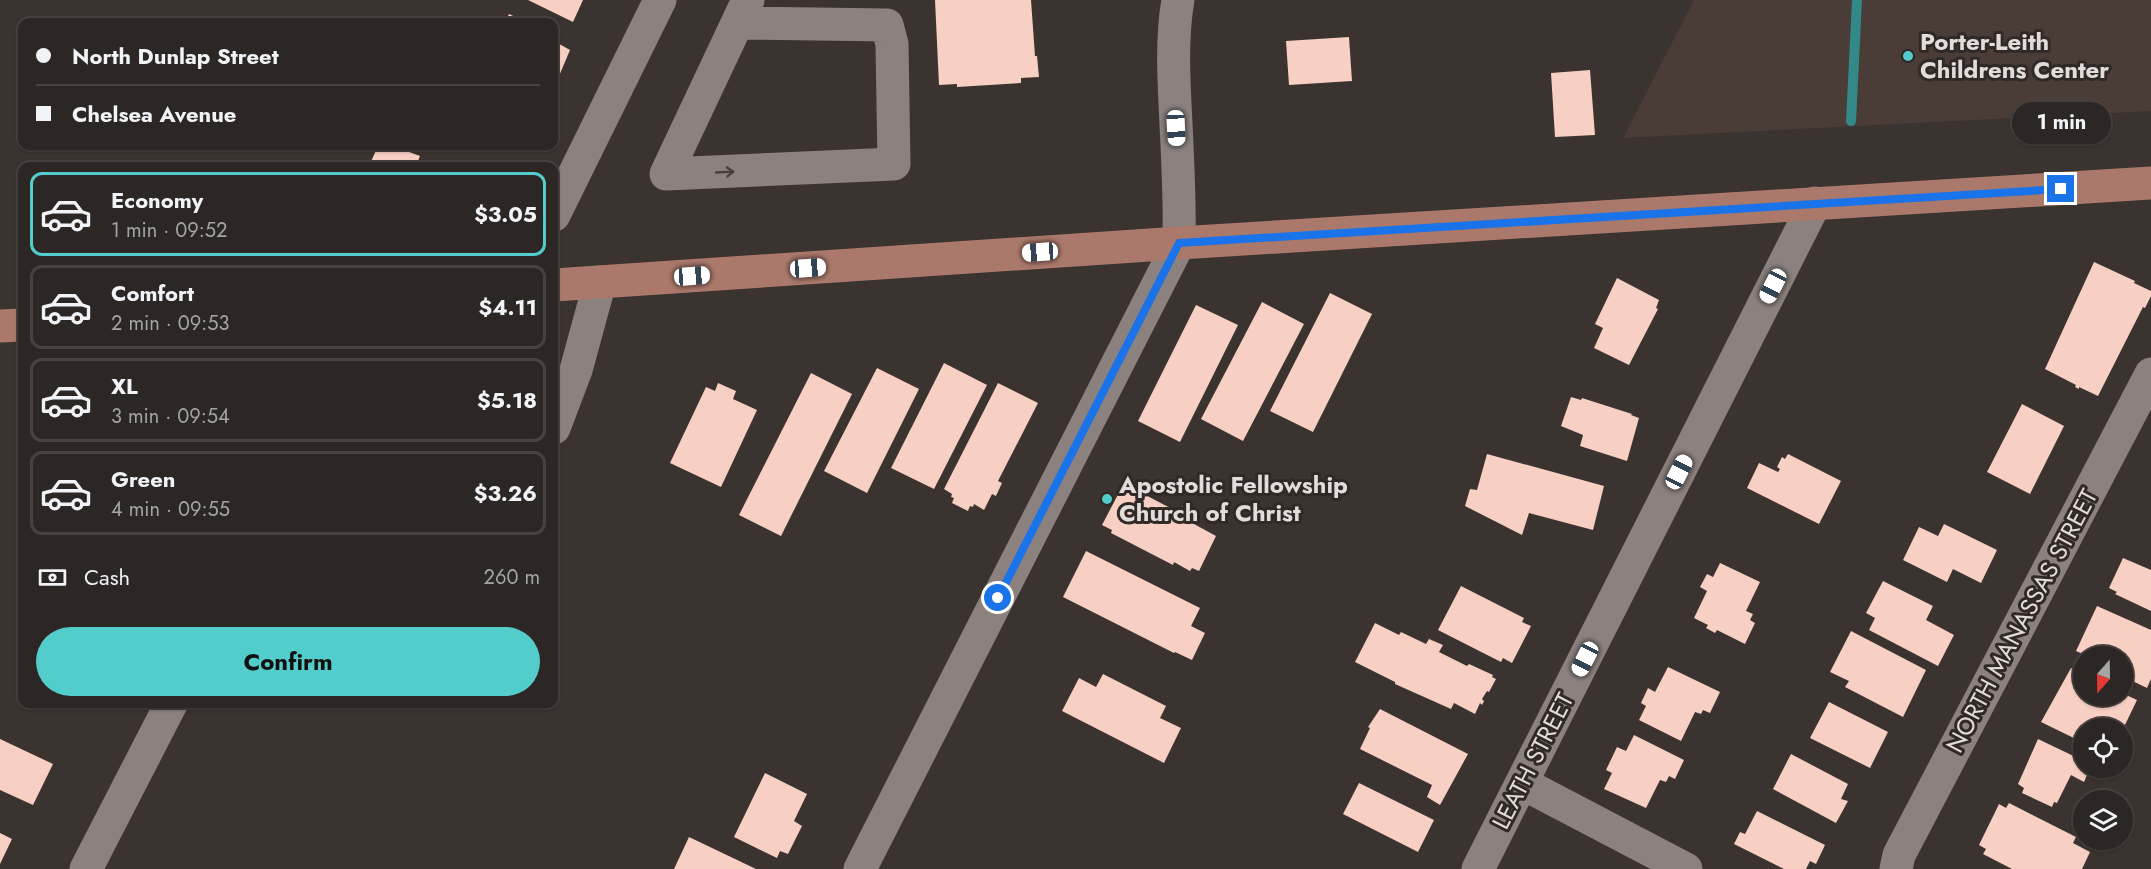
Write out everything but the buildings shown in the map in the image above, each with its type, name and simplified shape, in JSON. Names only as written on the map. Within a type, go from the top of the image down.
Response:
[{"type":"main road","points":[[558,285],[1179,243],[2151,183]]},
{"type":"main road","points":[[0,326],[18,325]]},
{"type":"street","points":[[558,207],[660,0]]},
{"type":"street","points":[[860,869],[1179,243],[1180,192],[1174,85],[1175,16],[1178,0]]},
{"type":"street","points":[[743,11],[887,25],[892,44],[894,164],[666,174],[743,11]]},
{"type":"street","name":"LEATH STREET","points":[[1478,869],[1815,203]]},
{"type":"street","points":[[558,407],[565,371],[600,282]]},
{"type":"street","name":"NORTH MANASSAS STREET","points":[[1896,869],[1905,845],[2151,374]]},
{"type":"street","points":[[86,869],[169,708]]},
{"type":"street","points":[[1522,783],[1686,869]]},
{"type":"shaded area","name":"Porter-Leith Childrens Center","points":[[1694,0],[2151,0],[2151,111],[1623,138]]},
{"type":"waterway","points":[[1851,121],[1857,0]]},
{"type":"place","name":"Porter-Leith Childrens Center","points":[[1908,56]]},
{"type":"place","name":"Apostolic Fellowship Church of Christ","points":[[1107,499]]},
{"type":"route","points":[[998,598],[1179,243],[2061,189]]}]
